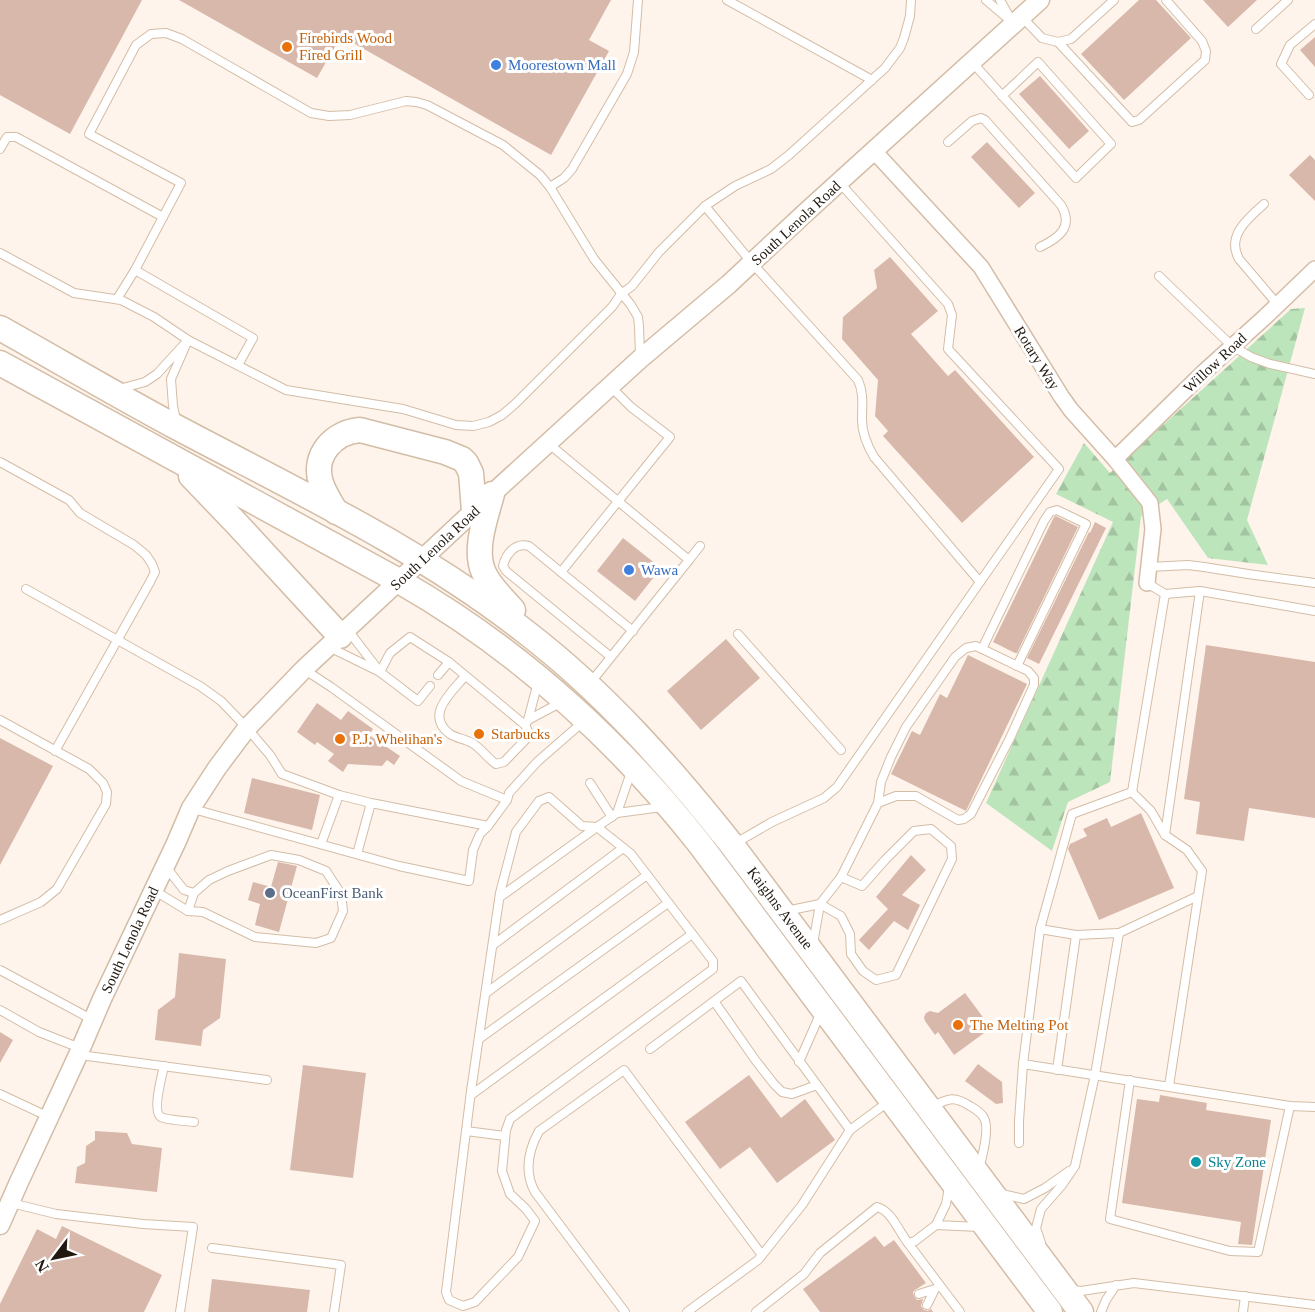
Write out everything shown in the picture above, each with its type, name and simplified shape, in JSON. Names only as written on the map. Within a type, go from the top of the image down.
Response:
[{"type":"highway","points":[[0,328],[177,428],[363,525],[421,560]]},
{"type":"highway","name":"Kaighns Avenue","points":[[0,363],[399,581],[460,618],[513,656],[565,700],[633,766],[720,869],[1050,1312]]},
{"type":"highway","points":[[336,512],[320,481],[320,460],[325,449],[333,440],[348,432],[360,430],[445,452],[462,459],[471,472],[474,511]]},
{"type":"highway","points":[[175,459],[237,524],[338,637]]},
{"type":"highway","points":[[492,494],[480,541],[479,556],[482,568],[492,585],[546,648]]},
{"type":"highway","name":"Kaighns Avenue","points":[[421,560],[480,597],[546,648],[588,685],[669,769],[732,845],[783,912],[1081,1312]]},
{"type":"street","name":"South Lenola Road","points":[[0,1225],[191,808],[247,728],[304,669],[547,443],[752,263],[1040,0]]},
{"type":"street","name":"Rotary Way","points":[[874,151],[981,267],[1071,410],[1115,459],[1150,503],[1153,529],[1147,584]]},
{"type":"street","name":"Willow Road","points":[[1115,459],[1315,269]]},
{"type":"lane","points":[[550,187],[572,170],[627,74],[634,52],[638,0]]},
{"type":"lane","points":[[727,0],[872,80]]},
{"type":"lane","points":[[0,253],[74,293],[117,299],[154,317],[188,340],[286,390],[403,409],[456,425],[472,426],[489,422],[502,415],[527,394],[612,307],[621,294],[632,286],[660,252],[705,206],[735,186],[771,169],[885,68],[900,48],[909,23],[911,0]]},
{"type":"lane","points":[[986,0],[1042,38],[1058,42],[1071,39],[1114,0]]},
{"type":"lane","points":[[1000,0],[1018,21]]},
{"type":"lane","points":[[1058,42],[1132,122],[1139,120],[1206,60],[1206,51],[1202,41],[1166,0]]},
{"type":"lane","points":[[1256,29],[1288,0]]},
{"type":"lane","points":[[1309,95],[1281,64],[1290,45],[1315,24]]},
{"type":"lane","points":[[117,299],[181,183],[89,134],[136,45],[151,34],[166,33],[182,39],[311,113],[329,116],[350,115],[406,101],[416,102],[427,105],[503,145],[540,175],[550,187],[594,259],[631,305],[638,317],[640,359]]},
{"type":"lane","points":[[972,62],[1002,96],[1076,178],[1111,144],[1038,62],[1002,96]]},
{"type":"lane","points":[[948,142],[972,121],[981,118],[985,120],[1061,205],[1066,213],[1067,222],[1064,229],[1040,247]]},
{"type":"lane","points":[[0,149],[7,137],[16,136],[163,217]]},
{"type":"lane","points":[[732,845],[772,822],[824,798],[837,787],[1059,469],[948,349],[952,315],[948,304],[839,182]]},
{"type":"lane","points":[[1264,204],[1239,228],[1236,253],[1278,305]]},
{"type":"lane","points":[[705,206],[752,263],[858,380],[862,391],[862,423],[868,448],[980,582]]},
{"type":"lane","points":[[135,270],[253,338],[238,365]]},
{"type":"lane","points":[[1158,276],[1233,346],[1251,357],[1270,364],[1315,374]]},
{"type":"lane","points":[[112,391],[145,382],[157,374],[188,340]]},
{"type":"lane","points":[[177,428],[171,379],[188,340]]},
{"type":"lane","points":[[561,572],[670,437],[610,386]]},
{"type":"lane","points":[[547,443],[689,560]]},
{"type":"lane","points":[[0,462],[69,500],[81,513],[134,545],[146,555],[154,572],[55,751]]},
{"type":"lane","points":[[982,649],[1044,521],[1050,513],[1057,510],[1076,519],[1086,524],[1017,666]]},
{"type":"lane","points":[[611,657],[506,571],[503,566],[504,559],[512,549],[524,544],[529,546],[633,631]]},
{"type":"lane","points":[[588,685],[700,546]]},
{"type":"lane","points":[[1149,567],[1188,565],[1315,583]]},
{"type":"lane","points":[[1147,584],[1165,594],[1200,591],[1315,612]]},
{"type":"lane","points":[[26,589],[200,686],[221,701],[270,755],[282,774],[339,795],[488,826]]},
{"type":"lane","points":[[1165,835],[1200,591]]},
{"type":"lane","points":[[1132,792],[1165,594]]},
{"type":"lane","points":[[738,634],[841,750]]},
{"type":"lane","points":[[338,637],[380,672]]},
{"type":"lane","points":[[338,637],[418,701],[430,686]]},
{"type":"lane","points":[[380,672],[390,653],[410,637],[448,662],[527,722]]},
{"type":"lane","points":[[812,951],[820,904],[841,877],[878,803],[881,782],[891,757],[906,727],[955,657],[966,648],[976,646],[1028,671],[1034,678],[1034,685],[972,814],[958,820],[916,796],[896,796],[878,803]]},
{"type":"lane","points":[[438,675],[448,662]]},
{"type":"lane","points":[[304,669],[461,781],[507,800]]},
{"type":"lane","points":[[465,676],[442,704],[439,714],[440,722],[452,736],[471,742],[496,764],[504,762],[530,735],[527,722],[539,678]]},
{"type":"lane","points":[[527,722],[565,700]]},
{"type":"lane","points":[[191,808],[399,866],[469,881],[472,850],[480,834],[507,800],[509,793],[537,762],[586,719]]},
{"type":"lane","points":[[0,720],[89,769],[103,783],[107,792],[106,804],[57,889],[41,902],[0,920]]},
{"type":"lane","points":[[614,815],[633,766]]},
{"type":"lane","points":[[590,783],[614,815]]},
{"type":"lane","points":[[1132,792],[1151,811],[1165,835],[1187,850],[1202,871],[1169,1086]]},
{"type":"lane","points":[[1019,1143],[1023,1064],[1040,929],[1072,814],[1132,792]]},
{"type":"lane","points":[[321,844],[339,795]]},
{"type":"lane","points":[[549,797],[582,826],[597,827],[631,854],[713,961],[713,969],[510,1119],[505,1136],[502,1171],[510,1194],[535,1221],[518,1257],[475,1302],[463,1306],[448,1300],[446,1292],[466,1131],[500,897],[516,832],[539,801],[549,797]]},
{"type":"lane","points":[[357,854],[371,803]]},
{"type":"lane","points":[[500,897],[614,815],[669,806]]},
{"type":"lane","points":[[783,912],[820,904],[841,916],[850,933],[851,954],[863,971],[876,980],[896,975],[952,860],[951,846],[931,829],[914,831],[862,886],[841,877]]},
{"type":"lane","points":[[493,945],[623,848]]},
{"type":"lane","points":[[153,890],[188,911],[202,912],[255,937],[316,943],[331,938],[343,911],[340,894],[326,871],[299,861],[271,855],[209,880],[194,893],[188,911]]},
{"type":"lane","points":[[165,866],[184,890],[194,893]]},
{"type":"lane","points":[[486,993],[647,875]]},
{"type":"lane","points":[[1040,929],[1076,935],[1119,933],[1198,896]]},
{"type":"lane","points":[[479,1039],[668,903]]},
{"type":"lane","points":[[1047,1267],[1036,1227],[1041,1209],[1075,1166],[1095,1075],[1119,933]]},
{"type":"lane","points":[[471,1095],[692,934]]},
{"type":"lane","points":[[1058,1070],[1076,935]]},
{"type":"lane","points":[[0,970],[93,1020]]},
{"type":"lane","points":[[650,1049],[741,981],[850,1130]]},
{"type":"lane","points":[[714,1002],[756,1061],[782,1092],[792,1094],[817,1085]]},
{"type":"lane","points":[[799,1062],[823,1008]]},
{"type":"lane","points":[[0,1010],[80,1052],[267,1080]]},
{"type":"lane","points":[[1023,1064],[1290,1106],[1315,1107]]},
{"type":"lane","points":[[164,1066],[157,1113],[162,1117],[194,1122]]},
{"type":"lane","points":[[626,1312],[535,1192],[529,1175],[528,1160],[539,1131],[624,1070],[762,1255]]},
{"type":"lane","points":[[1130,1080],[1110,1219],[1230,1251],[1258,1252],[1290,1106]]},
{"type":"lane","points":[[0,1094],[49,1117]]},
{"type":"lane","points":[[929,1108],[954,1098],[960,1099],[979,1111],[986,1123],[983,1181],[1010,1197],[1024,1199],[1075,1166]]},
{"type":"lane","points":[[687,1312],[754,1264],[802,1205],[850,1130],[892,1100]]},
{"type":"lane","points":[[466,1131],[505,1136]]},
{"type":"lane","points":[[908,1243],[915,1241],[936,1225],[946,1204],[949,1176]]},
{"type":"lane","points":[[10,1203],[56,1214],[193,1227],[180,1312]]},
{"type":"lane","points":[[756,1312],[804,1274],[820,1253],[878,1207],[884,1209],[893,1219],[937,1287],[960,1312]]},
{"type":"lane","points":[[936,1225],[987,1228]]},
{"type":"lane","points":[[212,1248],[341,1265],[334,1312]]},
{"type":"lane","points":[[1062,1287],[1081,1291],[1134,1283],[1315,1305]]},
{"type":"lane","points":[[1101,1312],[1116,1285]]},
{"type":"lane","points":[[919,1294],[937,1287]]},
{"type":"lane","points":[[927,1305],[937,1287]]},
{"type":"lane","points":[[1243,1312],[1245,1296]]},
{"type":"green space","points":[[1305,308],[1247,520],[1268,565],[1208,558],[1167,499],[1141,516],[1110,782],[1068,802],[1052,851],[986,803],[1113,522],[1056,494],[1084,443],[1110,473],[1291,309]]},
{"type":"building","points":[[0,0],[142,0],[70,134],[0,95]]},
{"type":"building","name":"Moorestown Mall","points":[[179,0],[611,0],[589,40],[609,51],[551,155],[341,36],[317,78]]},
{"type":"building","points":[[1139,0],[1156,0],[1191,38],[1124,100],[1081,54]]},
{"type":"building","points":[[1203,0],[1257,0],[1228,27]]},
{"type":"building","points":[[1315,37],[1315,67],[1300,50]]},
{"type":"building","points":[[1040,76],[1089,131],[1069,149],[1019,94]]},
{"type":"building","points":[[987,142],[1035,193],[1019,208],[971,157]]},
{"type":"building","points":[[1310,155],[1315,160],[1315,201],[1289,175]]},
{"type":"building","points":[[890,257],[938,311],[911,334],[948,376],[955,370],[1034,457],[962,523],[883,436],[888,431],[875,416],[878,380],[842,339],[843,317],[877,288],[874,270]]},
{"type":"building","points":[[1056,516],[1078,527],[1015,653],[993,642]]},
{"type":"building","points":[[1095,522],[1106,528],[1039,664],[1027,658]]},
{"type":"building","name":"Wawa","points":[[623,538],[661,568],[635,601],[597,571]]},
{"type":"building","points":[[726,639],[760,678],[701,730],[667,691]]},
{"type":"building","points":[[1206,645],[1315,662],[1315,818],[1249,808],[1244,841],[1196,834],[1200,802],[1184,799]]},
{"type":"building","points":[[968,655],[1027,684],[966,811],[891,774],[912,731],[920,735],[940,694],[947,698]]},
{"type":"building","name":"P.J. Whelihan's","points":[[317,703],[341,720],[348,711],[373,729],[369,735],[400,756],[394,765],[387,760],[382,766],[348,764],[343,772],[328,761],[334,754],[317,742],[315,745],[297,732]]},
{"type":"building","points":[[0,738],[53,766],[0,865]]},
{"type":"building","points":[[252,778],[320,795],[312,830],[244,813]]},
{"type":"building","points":[[1141,813],[1174,888],[1099,920],[1068,849],[1070,844],[1087,836],[1083,829],[1107,818],[1111,827]]},
{"type":"building","points":[[911,855],[926,870],[902,895],[920,905],[908,930],[894,921],[869,950],[859,940],[888,909],[876,897]]},
{"type":"building","name":"OceanFirst Bank","points":[[278,862],[297,866],[279,932],[255,925],[260,904],[248,900],[253,882],[271,887]]},
{"type":"building","points":[[179,953],[226,959],[220,1018],[203,1030],[201,1046],[155,1040],[158,1010],[175,997]]},
{"type":"building","name":"The Melting Pot","points":[[965,993],[991,1028],[954,1055],[938,1032],[935,1035],[924,1017],[930,1011],[938,1013]]},
{"type":"building","points":[[0,1032],[13,1040],[0,1063]]},
{"type":"building","points":[[978,1064],[1002,1082],[1003,1103],[996,1104],[965,1081]]},
{"type":"building","points":[[303,1065],[366,1073],[353,1178],[290,1170]]},
{"type":"building","points":[[749,1075],[781,1118],[805,1099],[835,1140],[777,1183],[750,1147],[720,1169],[685,1122]]},
{"type":"building","name":"Sky Zone","points":[[1160,1095],[1207,1103],[1206,1110],[1271,1120],[1252,1245],[1238,1244],[1241,1222],[1122,1203],[1137,1099],[1159,1102]]},
{"type":"building","points":[[95,1131],[127,1133],[132,1144],[162,1148],[157,1192],[75,1183],[77,1167],[85,1163],[86,1146],[95,1140]]},
{"type":"building","points":[[62,1226],[162,1275],[144,1312],[0,1312],[0,1304],[37,1229],[56,1239]]},
{"type":"building","points":[[875,1236],[884,1247],[894,1240],[926,1283],[913,1292],[914,1296],[917,1300],[923,1299],[921,1306],[924,1310],[931,1309],[933,1312],[820,1312],[803,1289]]},
{"type":"building","points":[[212,1279],[310,1290],[307,1312],[208,1312]]},
{"type":"place","name":"Firebirds Wood Fired Grill","points":[[287,47]]},
{"type":"place","name":"Moorestown Mall","points":[[496,65]]},
{"type":"place","name":"Wawa","points":[[629,570]]},
{"type":"place","name":"Starbucks","points":[[479,734]]},
{"type":"place","name":"P.J. Whelihan's","points":[[340,739]]},
{"type":"place","name":"OceanFirst Bank","points":[[270,893]]},
{"type":"place","name":"The Melting Pot","points":[[958,1025]]},
{"type":"place","name":"Sky Zone","points":[[1196,1162]]}]
